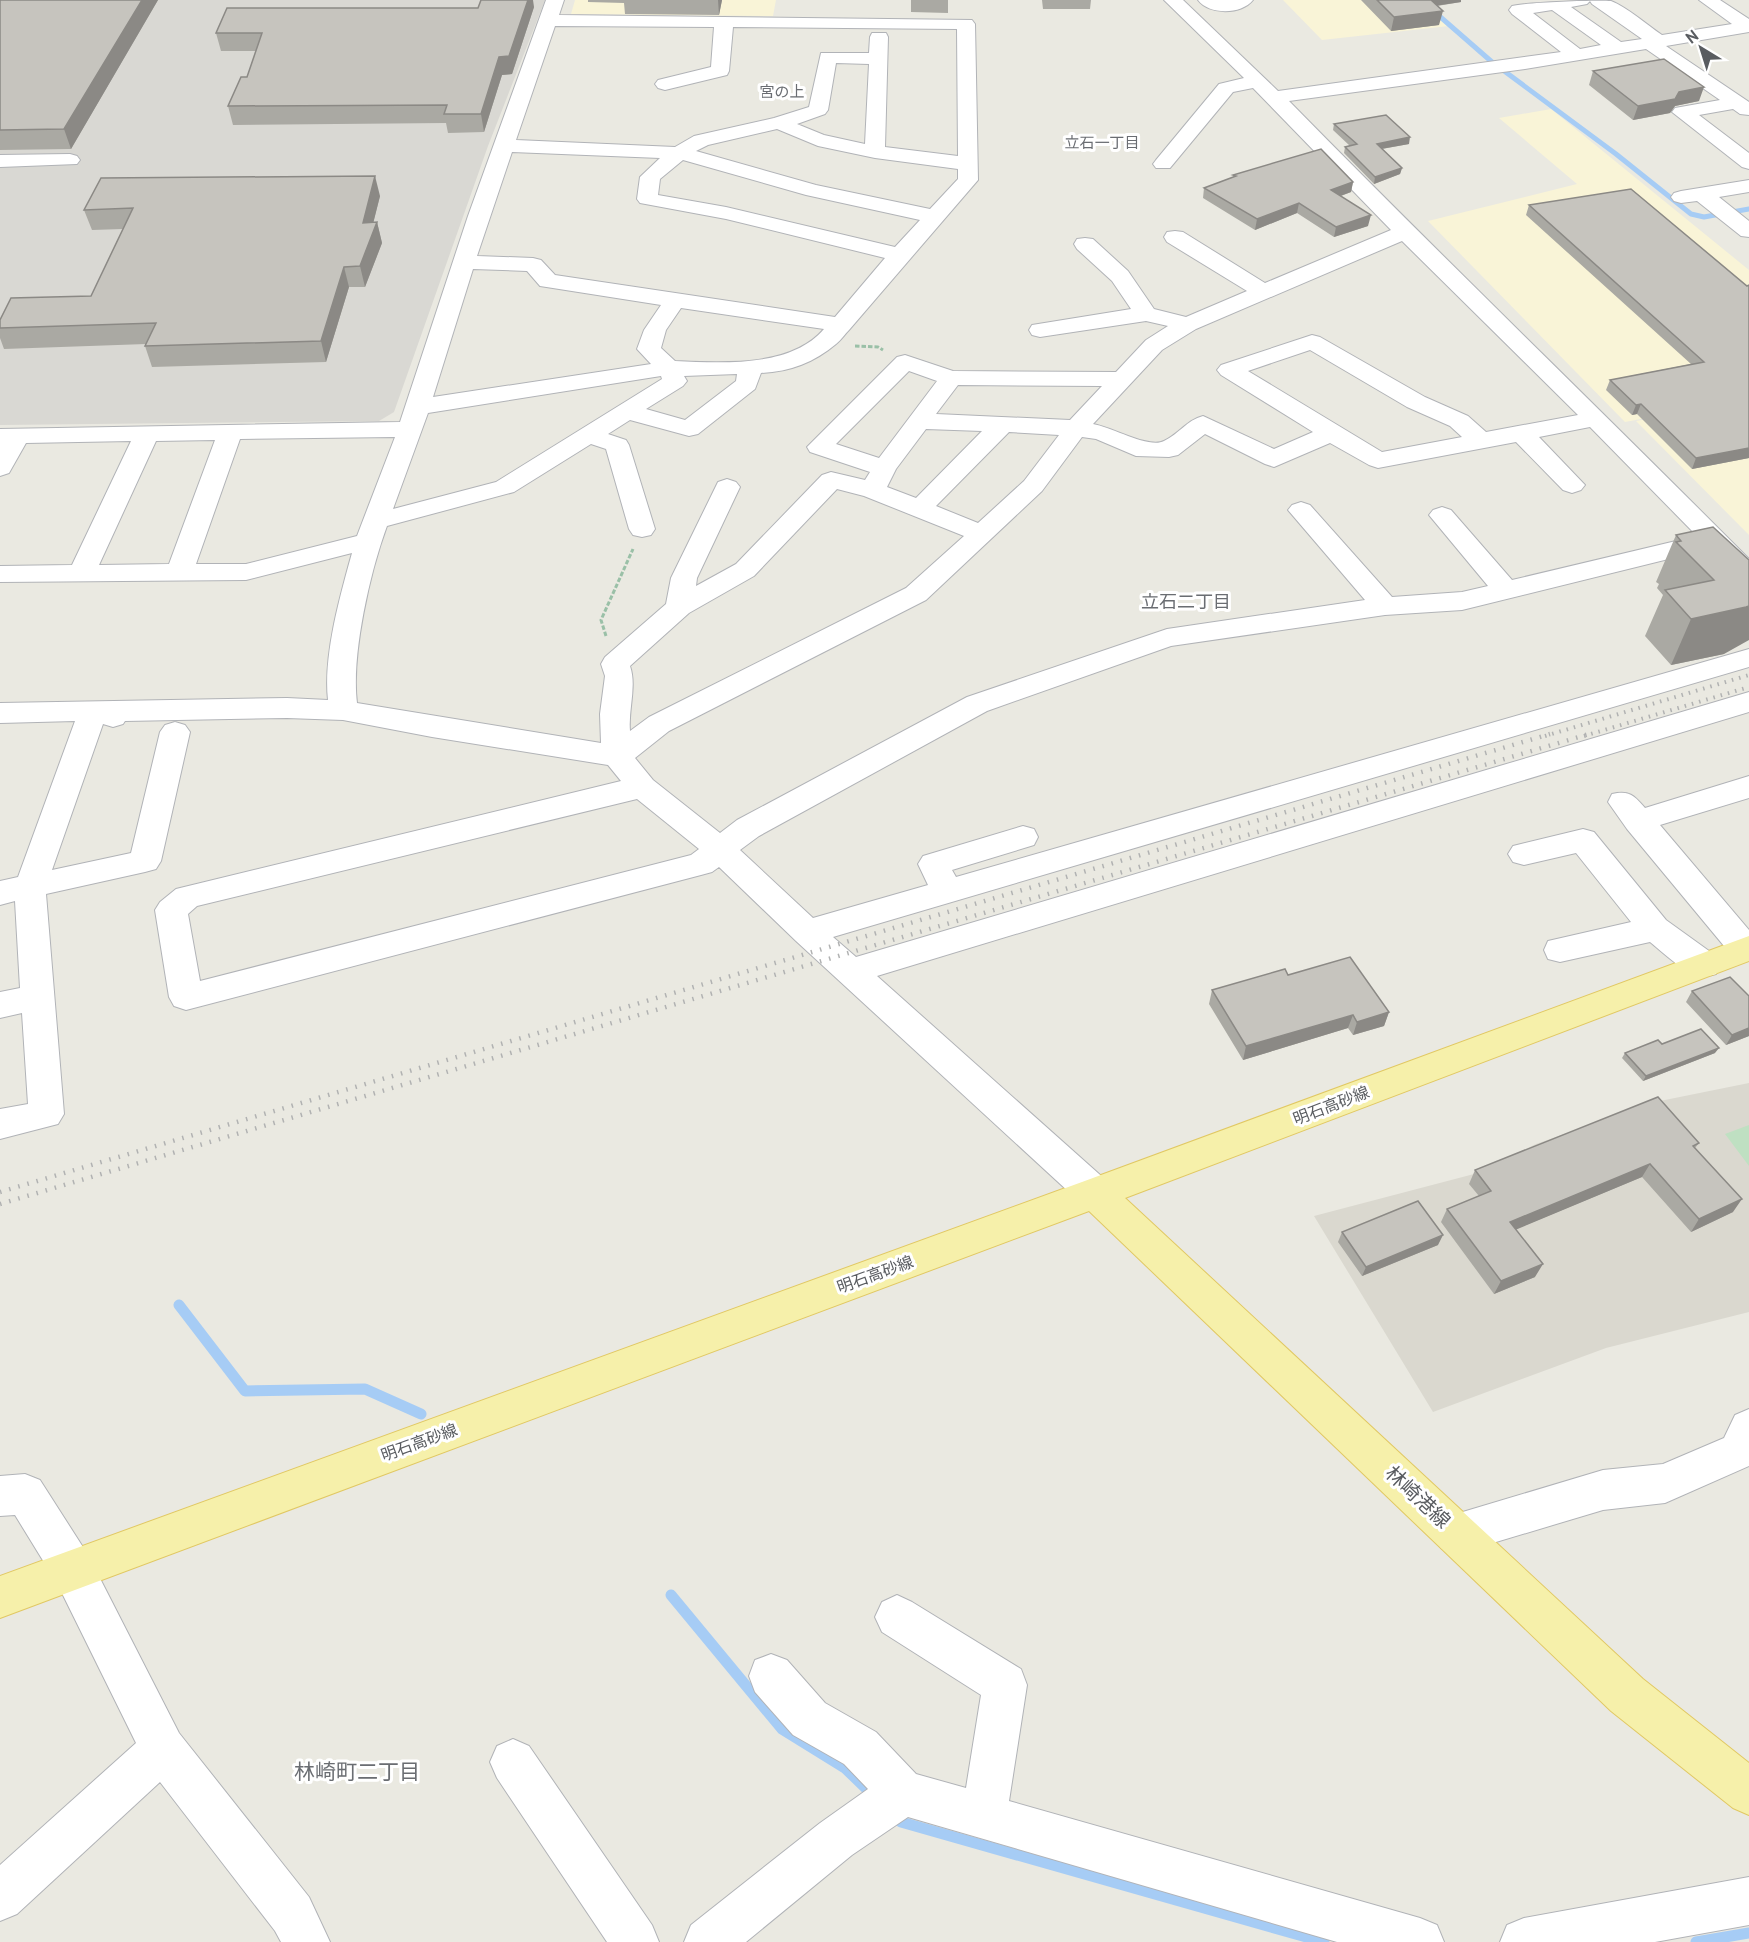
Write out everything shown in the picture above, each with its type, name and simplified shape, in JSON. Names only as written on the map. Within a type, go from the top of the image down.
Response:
[{"type":"main road","name":"明石高砂線","points":[[0,1597],[1095,1193],[1748,949]]},
{"type":"main road","name":"林崎港線","points":[[1095,1193],[1627,1695],[1749,1792]]},
{"type":"street","points":[[343,710],[340,682],[354,594],[372,531],[414,418],[555,0]]},
{"type":"street","points":[[1173,0],[1257,81],[1405,232],[1596,419],[1749,574]]},
{"type":"street","points":[[1206,0],[1210,4],[1220,6],[1244,0]]},
{"type":"street","points":[[1577,55],[1518,10],[1581,0]]},
{"type":"street","points":[[1598,0],[1743,107]]},
{"type":"street","points":[[1274,98],[1498,67],[1749,27],[1708,0]]},
{"type":"street","points":[[1555,4],[1617,48]]},
{"type":"street","points":[[0,468],[9,436],[230,432],[414,418],[669,369],[780,365],[830,338],[899,255],[968,180],[966,24],[548,20]]},
{"type":"street","points":[[665,84],[720,71],[724,22]]},
{"type":"street","points":[[875,153],[879,23]]},
{"type":"street","points":[[878,59],[828,57],[818,110],[779,123],[701,140],[679,153],[650,177],[647,199],[726,213],[899,255]]},
{"type":"street","points":[[1163,164],[1226,88],[1257,81]]},
{"type":"street","points":[[1743,107],[1682,112],[1749,163]]},
{"type":"street","points":[[779,123],[818,140],[875,153],[969,164]]},
{"type":"street","points":[[504,146],[679,153],[813,191],[934,216]]},
{"type":"street","points":[[0,161],[70,160]]},
{"type":"street","points":[[1749,186],[1692,195],[1749,231]]},
{"type":"street","points":[[0,713],[287,708],[343,710],[617,756],[659,724],[916,594],[1033,486],[1076,428],[1154,345],[1188,324],[1405,232]]},
{"type":"street","points":[[1175,237],[1262,291]]},
{"type":"street","points":[[1085,244],[1120,276],[1146,314]]},
{"type":"street","points":[[465,262],[533,265],[548,281],[841,325]]},
{"type":"street","points":[[0,574],[246,572],[505,487],[675,381],[669,369],[649,349],[655,330],[675,300]]},
{"type":"street","points":[[1040,330],[1146,314],[1188,324]]},
{"type":"street","points":[[1480,440],[1459,421],[1416,402],[1312,342],[1229,370],[1378,460],[1596,419]]},
{"type":"street","points":[[983,534],[921,507],[879,479],[819,447],[905,362],[951,378],[1124,379]]},
{"type":"street","points":[[626,411],[689,429],[747,384],[751,367]]},
{"type":"street","points":[[879,479],[951,378]]},
{"type":"street","points":[[920,421],[1076,428],[1103,433],[1136,449],[1168,450],[1203,423],[1274,459],[1331,433]]},
{"type":"street","points":[[921,507],[1002,426]]},
{"type":"street","points":[[178,573],[230,432]]},
{"type":"street","points":[[81,574],[147,433]]},
{"type":"street","points":[[1521,433],[1572,485]]},
{"type":"street","points":[[588,435],[617,445],[642,529]]},
{"type":"street","points":[[879,479],[831,480],[745,570],[680,607],[615,664],[619,676],[614,714],[617,756],[642,787],[721,850],[807,932],[1095,1193]]},
{"type":"street","points":[[680,607],[684,578],[727,487]]},
{"type":"street","points":[[1301,510],[1385,606]]},
{"type":"street","points":[[1442,515],[1506,590]]},
{"type":"street","points":[[642,787],[187,897],[171,910],[186,997],[701,864],[748,828],[977,704],[1167,638],[1385,606],[1462,601],[1716,539]]},
{"type":"street","points":[[807,932],[1749,658]]},
{"type":"street","points":[[850,971],[1749,702]]},
{"type":"street","points":[[93,712],[175,732],[252,731]]},
{"type":"street","points":[[0,1124],[46,1114],[38,997],[15,890],[93,712]]},
{"type":"street","points":[[15,890],[145,861],[175,732]]},
{"type":"street","points":[[1748,949],[1631,812],[1749,787]]},
{"type":"street","points":[[946,891],[934,864],[1023,837]]},
{"type":"street","points":[[1524,854],[1583,840],[1655,929],[1704,965]]},
{"type":"street","points":[[1560,950],[1655,929]]},
{"type":"street","points":[[0,1005],[38,997]]},
{"type":"street","points":[[1456,1534],[1603,1490],[1665,1483],[1738,1451],[1749,1428]]},
{"type":"street","points":[[0,1496],[25,1494],[73,1570],[163,1749],[292,1914],[306,1942]]},
{"type":"street","points":[[897,1617],[1005,1685],[984,1816]]},
{"type":"street","points":[[771,1676],[809,1719],[860,1748],[903,1793],[1420,1942]]},
{"type":"street","points":[[0,1897],[163,1749]]},
{"type":"street","points":[[513,1761],[635,1942]]},
{"type":"street","points":[[708,1942],[836,1839],[903,1793]]},
{"type":"street","points":[[1524,1942],[1749,1901]]},
{"type":"path","points":[[820,344],[878,347],[905,362]]},
{"type":"path","points":[[615,664],[601,620],[642,529]]},
{"type":"shaded area","points":[[0,0],[545,0],[488,146],[394,412],[379,421],[0,425]]},
{"type":"shaded area","points":[[575,0],[776,0],[773,16],[571,14]]},
{"type":"shaded area","points":[[1283,0],[1418,0],[1449,26],[1322,40]]},
{"type":"shaded area","points":[[1551,109],[1749,270],[1749,399],[1625,422],[1428,221],[1577,184],[1499,118]]},
{"type":"shaded area","points":[[1749,400],[1749,535],[1636,421]]},
{"type":"shaded area","points":[[1749,1083],[1749,1312],[1606,1348],[1433,1412],[1314,1216],[1474,1174],[1536,1144],[1655,1102]]},
{"type":"green space","points":[[1749,1125],[1749,1166],[1725,1134]]},
{"type":"building","points":[[0,0],[142,0],[64,129],[0,130]]},
{"type":"building","points":[[481,0],[528,0],[509,56],[499,57],[481,114],[444,114],[447,105],[228,106],[241,77],[247,77],[262,33],[216,33],[227,8],[478,8]]},
{"type":"building","points":[[1377,0],[1431,0],[1443,11],[1394,17]]},
{"type":"building","points":[[1664,59],[1704,87],[1679,92],[1675,99],[1638,106],[1593,71]]},
{"type":"building","points":[[1386,115],[1410,137],[1377,144],[1402,168],[1375,177],[1345,147],[1357,144],[1334,124]]},
{"type":"building","points":[[1321,149],[1353,182],[1331,190],[1371,215],[1336,227],[1299,203],[1257,219],[1204,188],[1236,176],[1233,175]]},
{"type":"building","points":[[375,176],[363,223],[377,222],[360,266],[344,267],[321,341],[145,346],[156,323],[0,328],[0,320],[11,298],[91,296],[133,208],[84,210],[101,178]]},
{"type":"building","points":[[1631,189],[1747,286],[1749,285],[1749,448],[1696,458],[1641,404],[1636,405],[1610,380],[1704,362],[1529,205]]},
{"type":"building","points":[[1713,527],[1749,560],[1749,606],[1691,619],[1665,590],[1714,580],[1676,542],[1681,541],[1676,535]]},
{"type":"building","points":[[1350,957],[1389,1012],[1357,1022],[1353,1015],[1246,1046],[1212,990],[1285,969],[1288,975]]},
{"type":"building","points":[[1730,977],[1749,996],[1749,1028],[1732,1035],[1692,991]]},
{"type":"building","points":[[1701,1029],[1719,1048],[1646,1076],[1625,1053],[1658,1040],[1662,1044]]},
{"type":"building","points":[[1658,1097],[1699,1143],[1693,1146],[1742,1199],[1699,1219],[1650,1164],[1510,1222],[1543,1264],[1501,1281],[1447,1209],[1491,1191],[1475,1170]]},
{"type":"building","points":[[1418,1201],[1443,1235],[1366,1267],[1342,1232]]},
{"type":"waterway","points":[[1421,0],[1492,62],[1616,154],[1691,214],[1704,217],[1749,209]]},
{"type":"waterway","points":[[179,1305],[245,1391],[365,1389],[421,1414]]},
{"type":"waterway","points":[[671,1595],[782,1729],[845,1768],[874,1796]]},
{"type":"waterway","points":[[893,1814],[901,1822],[1324,1942]]},
{"type":"waterway","points":[[1696,1942],[1749,1933]]},
{"type":"railway","points":[[1545,736],[1749,675]]},
{"type":"railway","points":[[1584,736],[1749,687]]},
{"type":"railway","points":[[0,1192],[1550,734]]},
{"type":"railway","points":[[0,1204],[1589,734]]},
{"type":"district","name":"宮の上","points":[[782,92]]},
{"type":"district","name":"立石一丁目","points":[[1102,143]]},
{"type":"district","name":"立石二丁目","points":[[1186,602]]},
{"type":"district","name":"林崎町二丁目","points":[[357,1772]]}]
